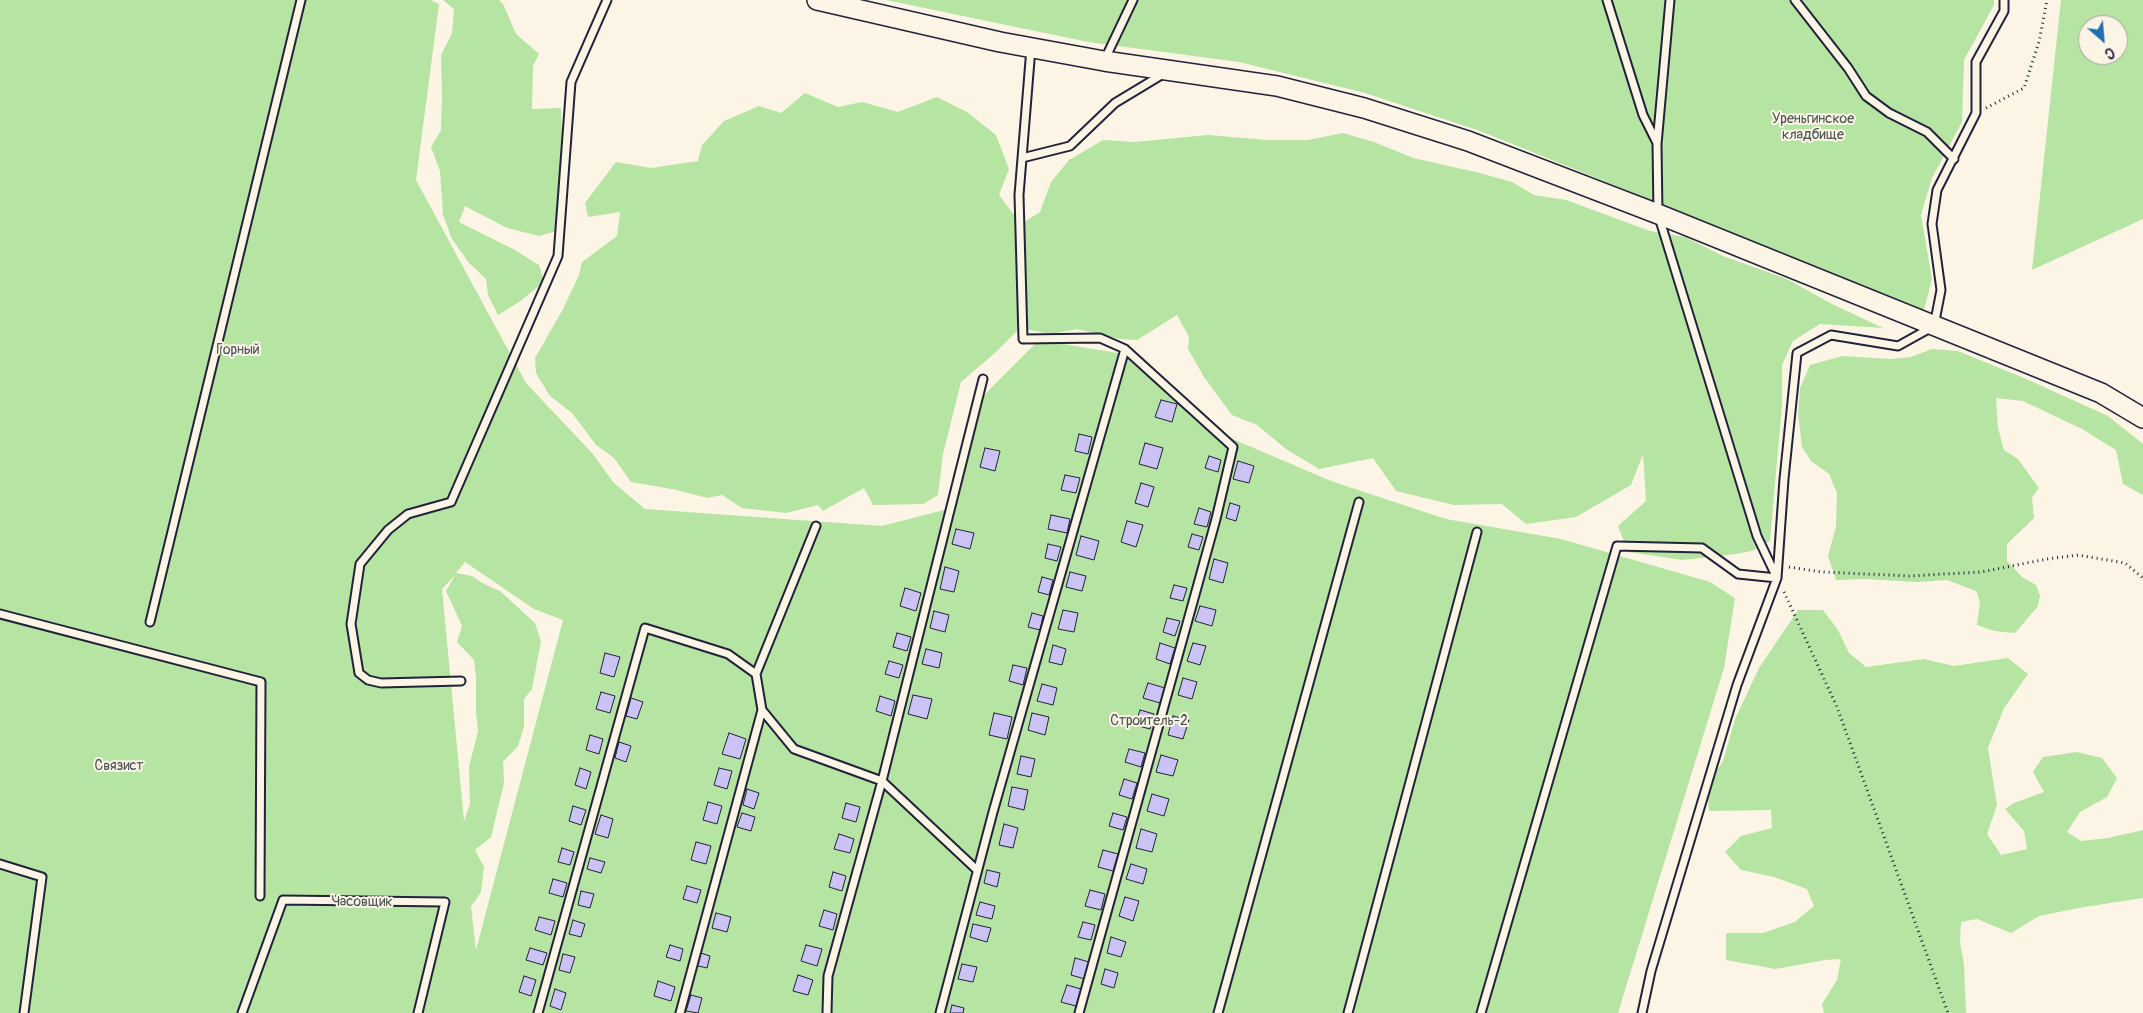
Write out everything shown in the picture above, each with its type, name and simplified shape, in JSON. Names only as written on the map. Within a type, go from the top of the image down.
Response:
[{"type":"main road","points":[[817,0],[890,18],[1031,48],[1167,71],[1277,86],[1364,108],[1468,141],[1658,214],[2101,393],[2143,418]]},
{"type":"lane","points":[[150,622],[301,0]]},
{"type":"lane","points":[[460,681],[381,683],[368,680],[359,673],[351,624],[360,564],[388,530],[408,514],[451,502],[455,493],[558,256],[571,82],[607,0]]},
{"type":"lane","points":[[1104,61],[1133,0]]},
{"type":"lane","points":[[1607,0],[1643,115],[1657,144]]},
{"type":"lane","points":[[1670,0],[1657,144],[1658,214],[1757,536],[1777,578]]},
{"type":"lane","points":[[1795,0],[1848,68],[1866,96],[1889,113],[1927,132],[1954,159]]},
{"type":"lane","points":[[1642,1013],[1651,971],[1737,686],[1777,578],[1784,479],[1797,353],[1832,336],[1898,346],[1934,326],[1941,290],[1932,224],[1937,190],[1976,113],[1976,62],[2004,11],[2004,0]]},
{"type":"lane","points":[[1031,48],[1018,195],[1023,339],[1100,338],[1125,349],[1233,447],[1216,519],[1079,1013]]},
{"type":"lane","points":[[1022,158],[1070,146],[1115,103],[1167,71]]},
{"type":"lane","points":[[940,1013],[977,870],[1125,349]]},
{"type":"lane","points":[[826,1013],[828,976],[882,781],[983,379]]},
{"type":"lane","points":[[1218,1013],[1359,502]]},
{"type":"lane","points":[[680,1013],[762,710],[756,674],[816,526]]},
{"type":"lane","points":[[1348,1013],[1477,532]]},
{"type":"lane","points":[[1481,1013],[1617,546],[1702,548],[1738,574],[1777,578]]},
{"type":"lane","points":[[0,614],[261,682],[260,896]]},
{"type":"lane","points":[[538,1013],[645,628],[728,654],[756,674]]},
{"type":"lane","points":[[762,710],[794,749],[882,781],[977,870]]},
{"type":"lane","points":[[0,864],[42,877],[24,1013]]},
{"type":"lane","points":[[242,1013],[283,900],[445,902],[418,1013]]},
{"type":"path","points":[[1976,113],[2024,88],[2039,42],[2047,0]]},
{"type":"path","points":[[1778,565],[1822,572],[1909,576],[1981,572],[2047,558],[2078,555],[2125,563],[2143,578]]},
{"type":"path","points":[[1777,578],[1837,707],[1948,1013]]},
{"type":"green space","points":[[0,0],[430,0],[439,4],[416,180],[526,383],[592,453],[614,483],[645,509],[882,526],[948,509],[979,400],[1039,340],[1142,357],[1221,434],[1331,481],[1446,519],[1561,539],[1710,582],[1735,598],[1724,668],[1618,1013],[0,1013]],"holes":[[[465,562],[534,609],[563,620],[476,950],[471,907],[481,892],[484,867],[475,850],[491,837],[504,783],[503,762],[518,746],[524,727],[524,699],[532,689],[541,641],[535,623],[500,591],[472,576],[456,573]],[[455,575],[446,591],[462,626],[457,642],[474,660],[478,731],[469,767],[470,804],[464,821],[442,589]]]},
{"type":"green space","points":[[443,0],[499,0],[503,4],[516,34],[539,54],[533,66],[532,109],[561,108],[560,179],[564,229],[539,236],[507,228],[465,206],[459,222],[513,249],[539,265],[544,282],[519,302],[498,315],[488,295],[486,279],[469,263],[452,239],[443,215],[440,171],[431,147],[441,130],[441,55],[452,33],[454,9]]},
{"type":"green space","name":"Уреньгинское кладбище","points":[[886,0],[1994,0],[1994,5],[1964,60],[1962,122],[1932,178],[1921,215],[1932,279],[1924,310],[1480,131],[1365,93],[1239,62],[1088,42]]},
{"type":"green space","points":[[2061,0],[2143,0],[2143,219],[2032,270]]},
{"type":"green space","points":[[805,93],[838,107],[862,102],[898,112],[937,97],[967,112],[996,135],[1009,169],[999,195],[1021,224],[1040,212],[1051,182],[1069,160],[1103,140],[1135,142],[1208,135],[1267,140],[1308,140],[1343,133],[1374,142],[1413,158],[1512,182],[1534,195],[1566,200],[1650,231],[1685,237],[1723,256],[1787,279],[1830,303],[1883,328],[1820,324],[1793,341],[1782,365],[1782,405],[1770,541],[1752,551],[1736,554],[1683,560],[1628,552],[1618,526],[1646,501],[1643,454],[1631,485],[1576,517],[1526,524],[1502,504],[1454,505],[1396,491],[1373,458],[1319,469],[1286,449],[1257,425],[1232,415],[1204,377],[1188,349],[1189,337],[1177,315],[1137,340],[1120,339],[1077,329],[1051,334],[1020,328],[996,352],[961,382],[943,454],[938,495],[923,504],[873,505],[864,488],[823,511],[818,505],[786,513],[742,508],[722,495],[707,498],[677,490],[631,482],[614,458],[596,445],[572,413],[550,396],[536,373],[535,358],[563,309],[579,275],[582,262],[617,236],[620,212],[588,217],[585,203],[616,162],[651,168],[698,161],[702,145],[724,121],[759,106],[781,113]]},
{"type":"green space","points":[[1932,349],[1958,351],[2024,378],[2108,416],[2143,444],[2143,495],[2123,484],[2116,450],[2082,429],[2023,401],[1996,398],[1998,428],[2004,450],[2018,459],[2039,488],[2032,497],[2034,518],[2007,544],[2007,561],[2022,577],[2036,585],[2040,596],[2038,606],[2015,633],[1994,631],[1977,625],[1980,602],[1976,591],[1947,580],[1917,582],[1865,579],[1836,580],[1828,556],[1836,527],[1837,493],[1829,474],[1811,461],[1802,447],[1798,414],[1800,388],[1810,365],[1842,356],[1890,359],[1911,357]]},
{"type":"green space","points":[[1798,610],[1823,610],[1838,630],[1849,653],[1866,667],[1924,659],[1954,666],[2008,658],[2028,674],[2004,708],[1988,748],[1997,805],[1987,834],[2001,855],[2027,849],[2024,831],[2005,809],[2014,803],[2044,792],[2033,772],[2043,757],[2077,752],[2102,758],[2117,778],[2107,797],[2080,812],[2067,832],[2081,841],[2108,838],[2143,830],[2143,898],[2039,916],[2011,933],[1977,919],[1961,922],[1960,942],[1964,965],[1966,1013],[1824,1013],[1822,1004],[1837,980],[1841,959],[1775,969],[1726,960],[1726,933],[1763,933],[1795,922],[1814,906],[1807,889],[1774,877],[1741,870],[1725,852],[1741,836],[1772,828],[1771,810],[1709,811],[1707,786],[1723,761],[1735,719],[1759,668]]},
{"type":"building","points":[[1161,400],[1177,404],[1172,422],[1155,417]]},
{"type":"building","points":[[1079,434],[1092,437],[1088,454],[1075,451]]},
{"type":"building","points":[[1145,443],[1163,448],[1157,469],[1139,464]]},
{"type":"building","points":[[985,448],[1000,451],[995,471],[980,467]]},
{"type":"building","points":[[1209,456],[1221,460],[1218,472],[1205,468]]},
{"type":"building","points":[[1238,461],[1254,466],[1249,483],[1233,479]]},
{"type":"building","points":[[1065,475],[1080,478],[1076,493],[1061,490]]},
{"type":"building","points":[[1141,483],[1154,487],[1148,507],[1135,503]]},
{"type":"building","points":[[1230,503],[1240,506],[1236,521],[1226,518]]},
{"type":"building","points":[[1199,508],[1211,512],[1207,527],[1194,524]]},
{"type":"building","points":[[1051,515],[1070,519],[1067,533],[1048,529]]},
{"type":"building","points":[[1127,521],[1143,525],[1136,547],[1121,542]]},
{"type":"building","points":[[956,529],[974,533],[970,549],[952,544]]},
{"type":"building","points":[[1192,534],[1203,537],[1199,550],[1188,547]]},
{"type":"building","points":[[1081,536],[1099,541],[1094,560],[1076,555]]},
{"type":"building","points":[[1048,544],[1061,547],[1057,561],[1045,558]]},
{"type":"building","points":[[1214,559],[1228,563],[1223,583],[1209,579]]},
{"type":"building","points":[[945,567],[959,571],[954,592],[940,589]]},
{"type":"building","points":[[1070,572],[1086,576],[1082,591],[1066,587]]},
{"type":"building","points":[[1042,577],[1053,580],[1049,595],[1038,592]]},
{"type":"building","points":[[1174,585],[1187,588],[1183,601],[1170,598]]},
{"type":"building","points":[[905,588],[921,593],[916,611],[900,606]]},
{"type":"building","points":[[1200,606],[1216,610],[1212,626],[1195,621]]},
{"type":"building","points":[[1063,610],[1078,613],[1074,632],[1058,629]]},
{"type":"building","points":[[934,611],[949,615],[945,632],[930,628]]},
{"type":"building","points":[[1032,613],[1043,616],[1040,630],[1028,627]]},
{"type":"building","points":[[1167,618],[1180,621],[1175,636],[1163,632]]},
{"type":"building","points":[[897,633],[911,637],[907,651],[893,647]]},
{"type":"building","points":[[1160,643],[1175,648],[1170,664],[1156,659]]},
{"type":"building","points":[[1193,643],[1206,646],[1200,665],[1187,661]]},
{"type":"building","points":[[1053,645],[1066,649],[1062,665],[1049,662]]},
{"type":"building","points":[[926,649],[942,653],[939,668],[922,664]]},
{"type":"building","points":[[605,653],[620,657],[614,677],[600,673]]},
{"type":"building","points":[[889,661],[903,665],[899,678],[885,674]]},
{"type":"building","points":[[1013,665],[1027,668],[1023,685],[1009,681]]},
{"type":"building","points":[[1183,678],[1197,682],[1192,699],[1178,695]]},
{"type":"building","points":[[1148,683],[1165,688],[1160,703],[1143,698]]},
{"type":"building","points":[[1042,684],[1057,688],[1053,705],[1037,701]]},
{"type":"building","points":[[601,692],[615,696],[610,713],[596,709]]},
{"type":"building","points":[[913,695],[932,699],[927,719],[908,714]]},
{"type":"building","points":[[880,696],[895,701],[891,716],[876,711]]},
{"type":"building","points":[[631,698],[643,702],[637,719],[626,716]]},
{"type":"building","points":[[1140,710],[1154,714],[1150,729],[1135,725]]},
{"type":"building","points":[[994,713],[1012,717],[1007,739],[989,735]]},
{"type":"building","points":[[1032,713],[1049,717],[1045,735],[1028,730]]},
{"type":"building","points":[[1173,716],[1189,720],[1183,739],[1168,735]]},
{"type":"building","points":[[729,733],[746,739],[740,759],[722,754]]},
{"type":"building","points":[[590,735],[603,739],[599,754],[586,750]]},
{"type":"building","points":[[619,742],[631,746],[626,762],[615,758]]},
{"type":"building","points":[[1129,749],[1145,753],[1141,767],[1125,762]]},
{"type":"building","points":[[1161,755],[1178,760],[1173,776],[1156,772]]},
{"type":"building","points":[[1021,756],[1035,759],[1031,777],[1017,774]]},
{"type":"building","points":[[580,768],[591,772],[586,789],[575,785]]},
{"type":"building","points":[[719,768],[732,771],[727,789],[714,785]]},
{"type":"building","points":[[1124,779],[1137,783],[1132,799],[1119,795]]},
{"type":"building","points":[[1012,787],[1028,790],[1024,810],[1008,806]]},
{"type":"building","points":[[747,789],[759,793],[754,809],[743,805]]},
{"type":"building","points":[[1152,794],[1169,799],[1164,816],[1147,811]]},
{"type":"building","points":[[708,802],[722,806],[717,824],[703,820]]},
{"type":"building","points":[[846,803],[860,807],[856,822],[842,818]]},
{"type":"building","points":[[573,806],[586,810],[581,825],[569,821]]},
{"type":"building","points":[[742,813],[755,817],[751,831],[737,827]]},
{"type":"building","points":[[1113,813],[1127,817],[1123,830],[1109,826]]},
{"type":"building","points":[[601,815],[613,819],[608,838],[595,834]]},
{"type":"building","points":[[1004,824],[1018,828],[1013,848],[999,845]]},
{"type":"building","points":[[1141,829],[1157,834],[1152,852],[1136,848]]},
{"type":"building","points":[[839,834],[854,839],[850,853],[834,849]]},
{"type":"building","points":[[696,842],[711,846],[706,864],[691,860]]},
{"type":"building","points":[[562,848],[574,852],[570,865],[558,862]]},
{"type":"building","points":[[1103,850],[1118,854],[1113,871],[1098,867]]},
{"type":"building","points":[[590,858],[605,862],[601,873],[587,869]]},
{"type":"building","points":[[1131,864],[1147,869],[1143,884],[1126,879]]},
{"type":"building","points":[[987,870],[1000,873],[997,887],[984,883]]},
{"type":"building","points":[[833,872],[846,876],[842,891],[829,887]]},
{"type":"building","points":[[553,879],[567,883],[563,897],[549,893]]},
{"type":"building","points":[[687,886],[701,890],[697,903],[683,899]]},
{"type":"building","points":[[1090,890],[1105,894],[1101,910],[1085,906]]},
{"type":"building","points":[[581,891],[594,894],[590,908],[578,905]]},
{"type":"building","points":[[1125,897],[1139,901],[1133,921],[1119,916]]},
{"type":"building","points":[[980,902],[995,906],[992,919],[976,915]]},
{"type":"building","points":[[824,910],[837,914],[833,930],[819,926]]},
{"type":"building","points":[[716,913],[731,917],[727,932],[712,928]]},
{"type":"building","points":[[539,917],[555,921],[551,935],[535,930]]},
{"type":"building","points":[[573,920],[585,924],[581,937],[569,934]]},
{"type":"building","points":[[1083,922],[1095,925],[1091,940],[1078,937]]},
{"type":"building","points":[[973,924],[991,928],[987,942],[970,937]]},
{"type":"building","points":[[1111,937],[1126,942],[1121,957],[1107,953]]},
{"type":"building","points":[[670,945],[683,949],[680,961],[666,957]]},
{"type":"building","points":[[806,945],[822,949],[817,966],[801,961]]},
{"type":"building","points":[[530,948],[547,953],[543,965],[526,960]]},
{"type":"building","points":[[698,952],[710,956],[707,968],[694,965]]},
{"type":"building","points":[[563,954],[575,957],[570,973],[559,970]]},
{"type":"building","points":[[1075,958],[1089,962],[1085,979],[1071,975]]},
{"type":"building","points":[[962,964],[977,967],[973,982],[958,979]]},
{"type":"building","points":[[1105,969],[1118,973],[1114,988],[1101,984]]},
{"type":"building","points":[[798,975],[813,980],[808,995],[793,991]]},
{"type":"building","points":[[524,976],[536,980],[531,996],[519,992]]},
{"type":"building","points":[[658,981],[675,987],[671,1001],[654,996]]},
{"type":"building","points":[[1067,985],[1081,989],[1076,1006],[1061,1002]]},
{"type":"building","points":[[555,989],[566,993],[561,1010],[550,1006]]},
{"type":"building","points":[[691,995],[702,998],[698,1013],[686,1011]]},
{"type":"building","points":[[952,1005],[964,1008],[963,1013],[950,1013]]},
{"type":"park label","name":"Горный","points":[[238,350]]},
{"type":"park label","name":"Строитель-2","points":[[1149,721]]},
{"type":"park label","name":"Связист","points":[[119,766]]},
{"type":"park label","name":"Часовщик","points":[[362,902]]}]
